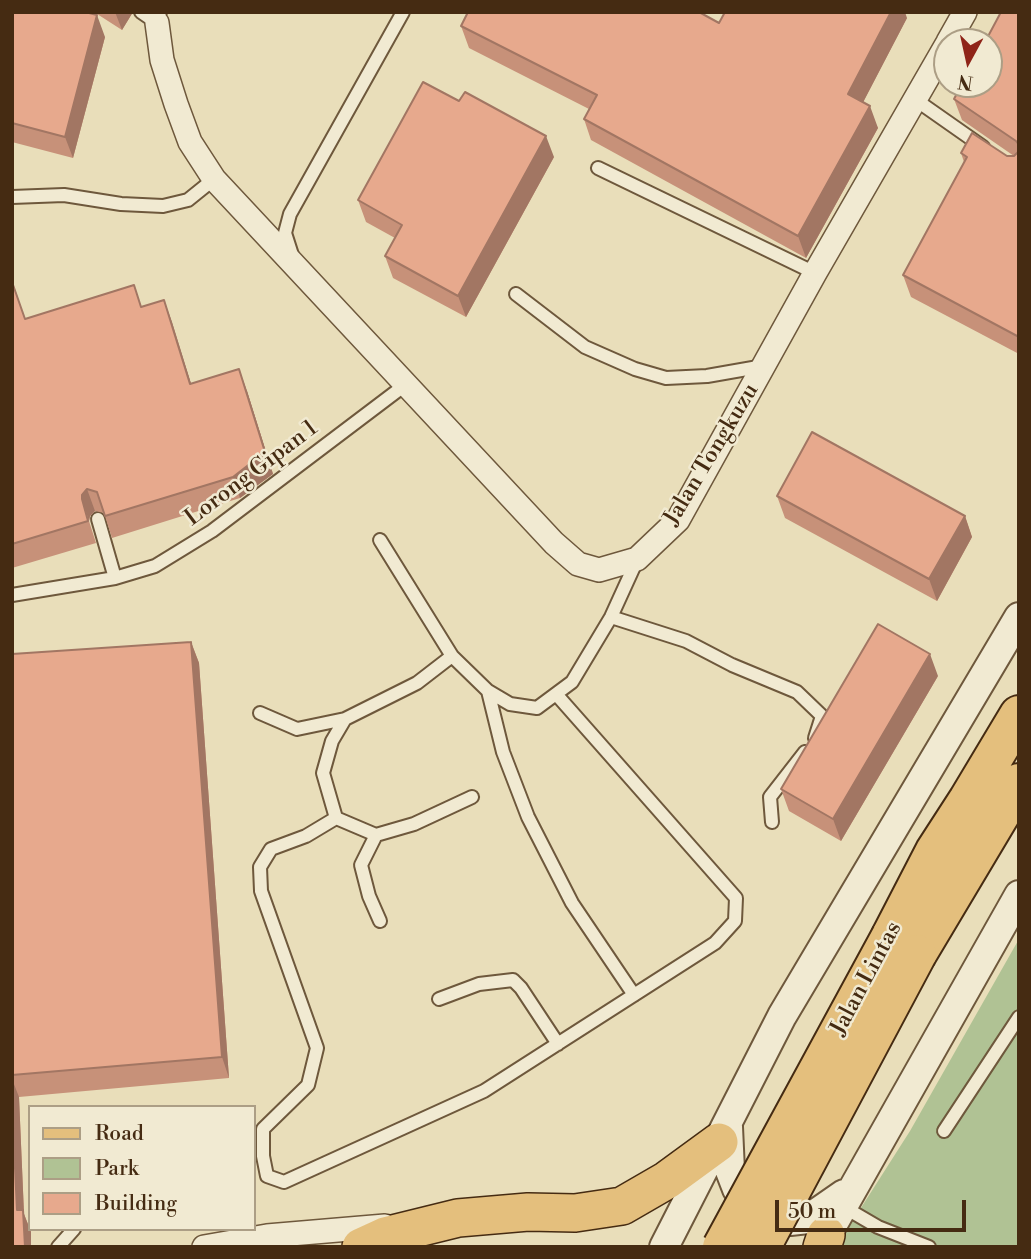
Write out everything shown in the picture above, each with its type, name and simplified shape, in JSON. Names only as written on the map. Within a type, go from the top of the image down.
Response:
[{"type":"highway","name":"Jalan Lintas","points":[[761,1247],[904,945],[935,850],[1019,715]]},
{"type":"highway","name":"Jalan Lintas","points":[[722,1247],[904,945],[1019,783]]},
{"type":"main road","points":[[360,1247],[386,1236],[458,1217],[528,1212],[575,1213],[622,1206],[667,1180],[723,1133]]},
{"type":"street","name":"Jalan Tongkuzu","points":[[956,28],[965,12]]},
{"type":"street","name":"Jalan Tongkuzu","points":[[152,16],[162,61],[190,142],[214,179],[554,543],[578,564],[599,570],[637,559],[678,520],[815,272],[933,70]]},
{"type":"street","points":[[664,1247],[782,1016],[1019,617]]},
{"type":"street","points":[[723,1133],[730,1171],[737,1189],[752,1207],[765,1215],[790,1221],[808,1219],[832,1224],[1019,895]]},
{"type":"street","points":[[293,1236],[458,1217]]},
{"type":"street","points":[[204,1247],[257,1233],[293,1236],[333,1247]]},
{"type":"lane","points":[[297,268],[285,233],[290,214],[402,12]]},
{"type":"lane","points":[[916,100],[991,153]]},
{"type":"lane","points":[[598,168],[815,272]]},
{"type":"lane","points":[[12,197],[64,195],[121,204],[163,206],[188,200],[214,179]]},
{"type":"lane","points":[[516,295],[585,347],[635,369],[666,378],[707,376],[764,366]]},
{"type":"lane","name":"Lorong Gipan 1","points":[[12,595],[115,578],[155,566],[191,546],[405,385]]},
{"type":"lane","points":[[98,519],[115,578]]},
{"type":"lane","points":[[380,540],[452,656],[488,691],[510,704],[537,708],[572,682],[611,617],[637,559]]},
{"type":"lane","points":[[611,617],[686,641],[732,665],[797,692],[822,716],[814,741],[770,797],[772,822]]},
{"type":"lane","points":[[260,713],[297,729],[345,719],[417,683],[452,656]]},
{"type":"lane","points":[[488,691],[503,752],[527,817],[572,903],[634,995]]},
{"type":"lane","points":[[336,818],[306,836],[271,849],[261,867],[261,891],[317,1048],[308,1085],[263,1129],[262,1156],[267,1176],[284,1182],[484,1091],[715,943],[735,921],[736,898],[556,694]]},
{"type":"lane","points":[[336,818],[323,774],[332,741],[345,719]]},
{"type":"lane","points":[[336,818],[376,835],[414,824],[472,796]]},
{"type":"lane","points":[[376,835],[362,865],[369,896],[380,921]]},
{"type":"lane","points":[[439,999],[479,984],[513,980],[558,1044]]},
{"type":"lane","points":[[944,1131],[1019,1017]]},
{"type":"lane","points":[[832,1224],[878,1227],[929,1247]]},
{"type":"lane","points":[[58,1247],[72,1231]]},
{"type":"green space","points":[[1019,939],[1019,1247],[836,1247],[910,1131]]},
{"type":"building","points":[[12,12],[85,12],[97,15],[65,137],[12,123]]},
{"type":"building","points":[[468,12],[699,12],[719,23],[725,12],[891,12],[848,94],[870,106],[798,236],[584,119],[597,95],[461,26]]},
{"type":"building","points":[[1001,12],[1019,12],[1019,145],[954,99],[1003,98],[1003,28],[992,28]]},
{"type":"building","points":[[423,82],[459,101],[465,92],[546,136],[458,296],[385,256],[402,225],[358,200]]},
{"type":"building","points":[[972,133],[1007,156],[1014,156],[1019,151],[1019,337],[903,275],[967,157],[961,153]]},
{"type":"building","points":[[12,282],[25,319],[134,285],[141,307],[164,300],[190,384],[239,369],[265,452],[233,477],[105,516],[97,492],[87,489],[82,499],[88,521],[12,544]]},
{"type":"building","points":[[812,432],[965,516],[929,579],[777,496]]},
{"type":"building","points":[[878,624],[930,654],[833,819],[781,789]]},
{"type":"building","points":[[191,642],[222,1057],[12,1075],[12,654]]},
{"type":"building","points":[[12,1105],[17,1210],[23,1210],[25,1247],[12,1247]]}]
